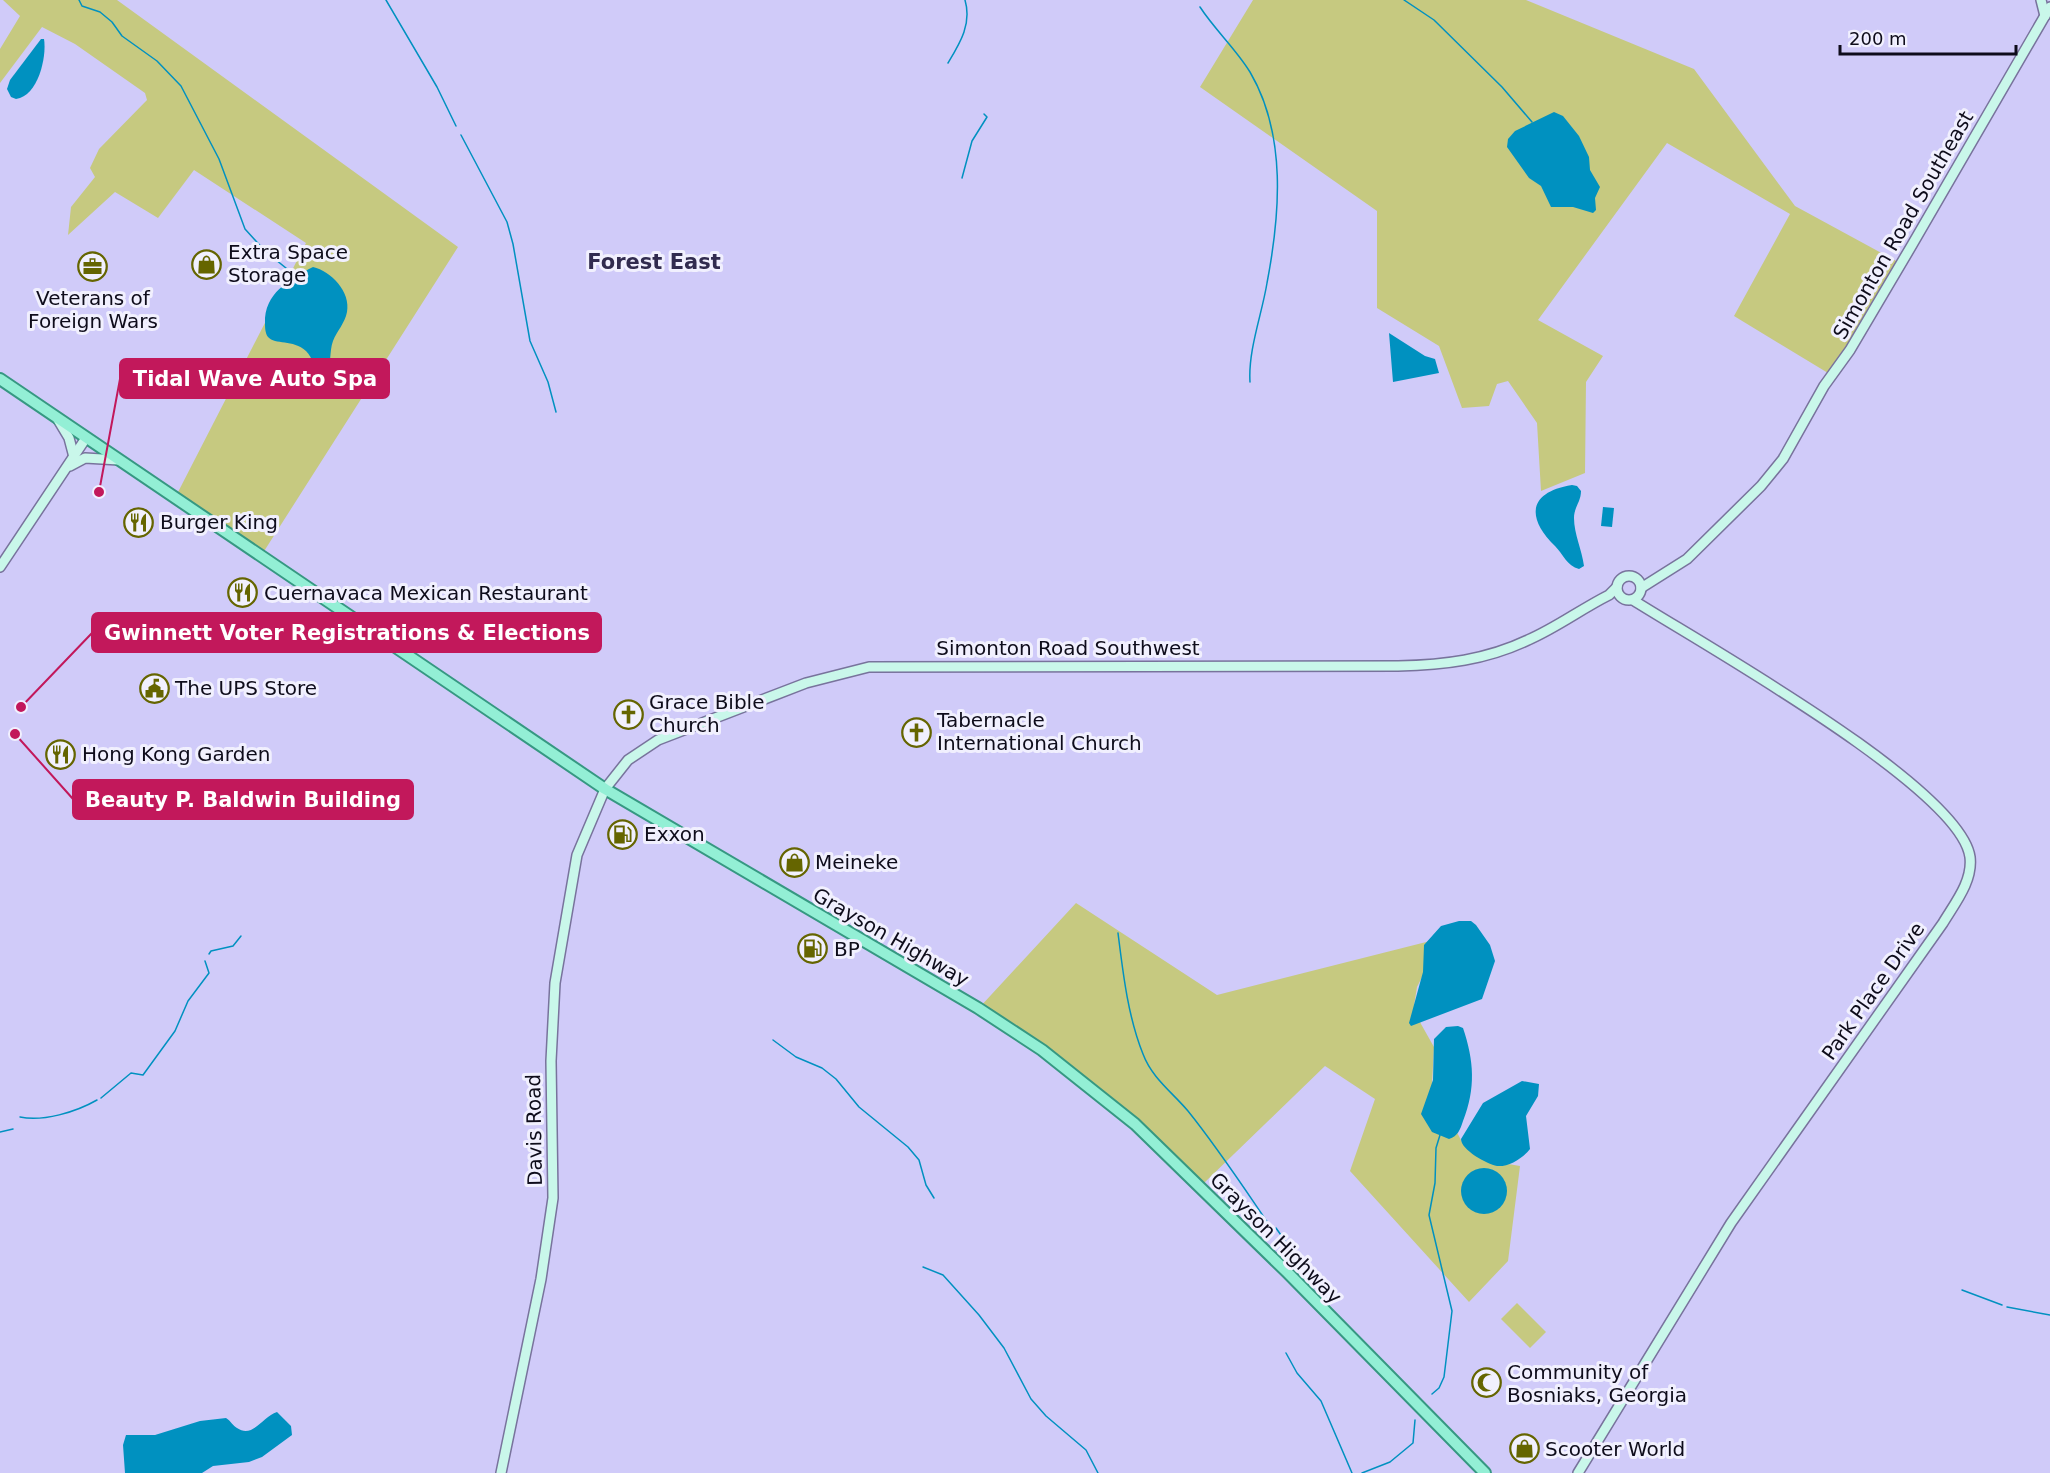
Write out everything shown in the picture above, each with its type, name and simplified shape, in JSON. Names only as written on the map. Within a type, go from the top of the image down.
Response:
[{"type":"main road","name":"Grayson Highway","points":[[0,379],[605,789],[978,1008],[1042,1050],[1135,1124],[1287,1272],[1485,1473]]},
{"type":"street","points":[[2041,0],[2045,19]]},
{"type":"street","name":"Simonton Road Southeast","points":[[1640,586],[1691,555],[1761,486],[1783,459],[1824,386],[1850,350],[2045,19],[2050,6]]},
{"type":"street","points":[[57,418],[69,438],[74,457]]},
{"type":"street","points":[[0,567],[87,438]]},
{"type":"street","points":[[64,471],[77,460],[86,458],[119,460]]},
{"type":"street","name":"Simonton Road Southwest","points":[[605,789],[622,765],[658,740],[805,683],[853,669],[907,666],[1446,664],[1480,658],[1511,648],[1609,595],[1624,577],[1640,586]]},
{"type":"street","points":[[1617,587],[1622,598],[1633,600],[1640,586]]},
{"type":"street","name":"Park Place Drive","points":[[1640,586],[1643,598],[1662,617]]},
{"type":"street","name":"Simonton Road Southwest","points":[[1557,625],[1622,598]]},
{"type":"street","name":"Park Place Drive","points":[[1578,1473],[1731,1223],[1943,923],[1971,871],[1970,854],[1957,832],[1911,781],[1837,728],[1633,600]]},
{"type":"street","name":"Davis Road","points":[[501,1473],[542,1279],[553,1198],[551,1060],[555,983],[577,855],[605,789]]},
{"type":"green space","points":[[3,0],[117,0],[458,247],[261,556],[176,496],[306,243],[194,170],[158,218],[115,192],[68,235],[71,207],[95,177],[90,168],[99,149],[147,100],[145,93],[75,44],[42,27],[0,83],[0,49],[20,16]]},
{"type":"green space","points":[[1253,0],[1526,0],[1694,69],[1795,206],[1898,262],[1844,353],[1828,373],[1734,316],[1790,214],[1667,143],[1538,320],[1603,356],[1586,382],[1585,473],[1541,491],[1537,423],[1508,381],[1497,384],[1489,406],[1462,408],[1439,346],[1377,308],[1377,211],[1200,87]]},
{"type":"green space","points":[[1076,903],[1217,995],[1442,938],[1417,987],[1414,1006],[1434,1047],[1432,1084],[1462,1142],[1485,1160],[1520,1166],[1508,1261],[1469,1302],[1350,1171],[1375,1099],[1325,1066],[1204,1183],[1035,1042],[979,1008]]},
{"type":"green space","points":[[1517,1303],[1546,1332],[1530,1348],[1501,1319]]},
{"type":"water","points":[[41,39],[44,39],[44,56],[35,83],[24,96],[16,99],[11,97],[7,89],[10,80]]},
{"type":"water","points":[[1554,112],[1563,116],[1579,136],[1589,157],[1590,170],[1600,187],[1595,198],[1596,210],[1593,213],[1573,207],[1551,207],[1541,186],[1529,178],[1507,147],[1508,139],[1515,131]]},
{"type":"water","points":[[313,267],[333,278],[343,290],[347,304],[345,320],[333,341],[328,369],[326,373],[321,374],[306,351],[296,345],[271,339],[265,328],[266,313],[273,296],[287,282]]},
{"type":"water","points":[[1389,333],[1425,356],[1435,359],[1439,373],[1393,382]]},
{"type":"water","points":[[1577,486],[1581,491],[1574,518],[1584,566],[1579,569],[1568,563],[1546,536],[1536,516],[1536,508],[1540,500],[1557,488]]},
{"type":"water","points":[[1603,507],[1614,508],[1612,527],[1601,526]]},
{"type":"water","points":[[1459,921],[1471,921],[1476,925],[1490,945],[1495,961],[1482,999],[1411,1026],[1409,1023],[1423,972],[1424,945],[1441,926]]},
{"type":"water","points":[[1446,1027],[1463,1028],[1469,1052],[1472,1086],[1461,1127],[1457,1134],[1449,1139],[1432,1132],[1421,1114],[1433,1080],[1434,1039]]},
{"type":"water","points":[[1522,1081],[1539,1084],[1538,1096],[1526,1116],[1530,1149],[1520,1159],[1511,1163],[1502,1166],[1493,1165],[1465,1148],[1461,1139],[1483,1103]]},
{"type":"water","points":[[1484,1168],[1500,1175],[1507,1191],[1500,1207],[1484,1214],[1468,1207],[1461,1191],[1468,1175]]},
{"type":"water","points":[[277,1412],[291,1426],[292,1435],[262,1457],[249,1462],[213,1466],[202,1473],[125,1473],[123,1445],[126,1435],[155,1435],[200,1421],[226,1418],[237,1428],[248,1431]]},
{"type":"waterway","points":[[79,0],[82,6],[100,12],[112,22],[122,36],[157,61],[181,86],[219,159],[245,229],[265,251],[297,277]]},
{"type":"waterway","points":[[386,0],[437,87],[456,126]]},
{"type":"waterway","points":[[948,63],[964,33],[967,17],[965,0]]},
{"type":"waterway","points":[[1404,0],[1434,20],[1502,87],[1532,122]]},
{"type":"waterway","points":[[1200,7],[1250,72],[1262,96],[1275,149],[1277,176],[1275,230],[1265,295],[1253,345],[1250,382]]},
{"type":"waterway","points":[[962,178],[972,141],[987,117],[984,114]]},
{"type":"waterway","points":[[461,135],[507,222],[530,341],[548,382],[556,412]]},
{"type":"waterway","points":[[1118,933],[1130,1010],[1147,1063],[1157,1078],[1199,1125],[1268,1223]]},
{"type":"waterway","points":[[209,954],[211,951],[233,946],[241,936]]},
{"type":"waterway","points":[[101,1098],[131,1073],[143,1075],[175,1031],[188,1001],[209,973],[205,961]]},
{"type":"waterway","points":[[773,1040],[796,1057],[822,1068],[836,1079],[859,1107],[908,1147],[919,1160],[926,1185],[934,1198]]},
{"type":"waterway","points":[[20,1117],[39,1118],[59,1115],[97,1100]]},
{"type":"waterway","points":[[0,1132],[13,1129]]},
{"type":"waterway","points":[[1432,1394],[1439,1388],[1444,1377],[1452,1311],[1429,1215],[1435,1183],[1436,1148],[1440,1135]]},
{"type":"waterway","points":[[1276,1228],[1302,1265]]},
{"type":"waterway","points":[[923,1267],[943,1275],[979,1315],[1004,1348],[1031,1399],[1046,1416],[1086,1450],[1098,1473]]},
{"type":"waterway","points":[[1962,1290],[2002,1305]]},
{"type":"waterway","points":[[2007,1307],[2050,1315]]},
{"type":"waterway","points":[[1286,1353],[1297,1373],[1321,1401],[1352,1473]]},
{"type":"waterway","points":[[1362,1473],[1390,1462],[1413,1443],[1415,1420]]},
{"type":"place","name":"Extra Space Storage","points":[[207,264]]},
{"type":"place","name":"Veterans of Foreign Wars","points":[[93,267]]},
{"type":"place","name":"Tidal Wave Auto Spa","points":[[99,492]]},
{"type":"place","name":"Burger King","points":[[139,522]]},
{"type":"place","name":"Cuernavaca Mexican Restaurant","points":[[243,593]]},
{"type":"place","name":"The UPS Store","points":[[154,688]]},
{"type":"place","name":"Gwinnett Voter Registrations & Elections","points":[[21,707]]},
{"type":"place","name":"Grace Bible Church","points":[[628,714]]},
{"type":"place","name":"Tabernacle International Church","points":[[916,732]]},
{"type":"place","name":"Beauty P. Baldwin Building","points":[[15,734]]},
{"type":"place","name":"Hong Kong Garden","points":[[61,754]]},
{"type":"place","name":"Exxon","points":[[623,834]]},
{"type":"place","name":"Meineke","points":[[794,862]]},
{"type":"place","name":"BP","points":[[813,949]]},
{"type":"place","name":"Community of Bosniaks, Georgia","points":[[1486,1383]]},
{"type":"place","name":"Scooter World","points":[[1524,1449]]},
{"type":"district","name":"Forest East","points":[[654,262]]}]
